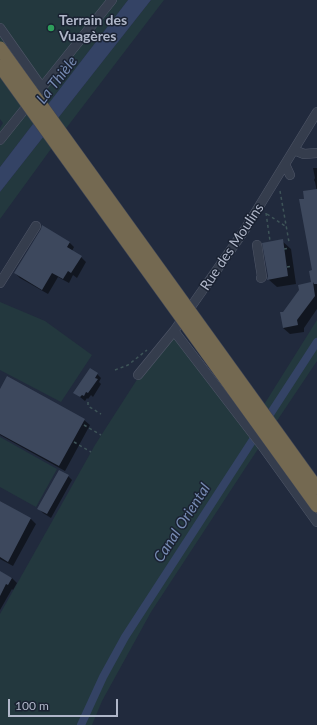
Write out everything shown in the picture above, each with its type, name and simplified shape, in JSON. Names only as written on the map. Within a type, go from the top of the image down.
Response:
[{"type":"highway","points":[[0,48],[317,488]]},
{"type":"highway","points":[[0,66],[317,506]]},
{"type":"street","points":[[0,140],[112,0]]},
{"type":"street","points":[[0,28],[43,87]]},
{"type":"street","name":"Rue des Moulins","points":[[138,375],[174,331],[244,231],[316,117]]},
{"type":"street","points":[[294,150],[304,154],[317,153]]},
{"type":"street","points":[[285,164],[290,174]]},
{"type":"street","points":[[0,283],[36,226]]},
{"type":"street","points":[[257,245],[261,278]]},
{"type":"street","points":[[174,331],[263,447],[317,522]]},
{"type":"path","points":[[280,191],[289,242]]},
{"type":"path","points":[[270,241],[266,213],[285,226]]},
{"type":"path","points":[[284,248],[290,248]]},
{"type":"path","points":[[287,267],[292,266]]},
{"type":"path","points":[[115,370],[128,365],[150,348]]},
{"type":"path","points":[[88,402],[88,406],[101,414]]},
{"type":"path","points":[[84,425],[101,435]]},
{"type":"path","points":[[74,442],[91,452]]},
{"type":"green space","points":[[0,0],[128,0],[0,167],[0,128],[3,123],[0,119]]},
{"type":"green space","points":[[151,0],[164,0],[64,131],[0,219],[0,192]]},
{"type":"green space","points":[[0,302],[45,321],[92,355],[61,402],[0,370]]},
{"type":"green space","points":[[317,320],[317,361],[151,612],[102,701],[92,725],[0,725],[0,614],[95,445],[138,378],[174,331],[248,427],[265,403]]},
{"type":"green space","points":[[0,437],[57,469],[36,507],[0,487]]},
{"type":"water","points":[[128,0],[151,0],[0,192],[0,167]]},
{"type":"building","points":[[317,189],[317,284],[314,284],[313,282],[315,296],[297,320],[298,325],[283,328],[280,312],[283,312],[299,290],[298,285],[311,282],[309,271],[312,270],[299,199],[304,199],[303,191]]},
{"type":"building","points":[[42,225],[70,242],[67,247],[82,256],[71,273],[68,271],[63,279],[52,273],[42,290],[14,273]]},
{"type":"building","points":[[283,239],[288,276],[267,280],[268,276],[262,243]]},
{"type":"building","points":[[90,368],[98,373],[95,378],[98,379],[88,393],[86,392],[84,396],[82,395],[80,397],[73,393]]},
{"type":"building","points":[[7,376],[85,419],[59,466],[0,434],[0,389]]},
{"type":"building","points":[[59,470],[69,475],[47,514],[37,509]]},
{"type":"building","points":[[0,501],[31,518],[8,562],[0,557]]},
{"type":"building","points":[[0,571],[12,578],[8,585],[6,584],[0,596]]},
{"type":"waterway","name":"Canal Oriental","points":[[265,422],[317,342]]},
{"type":"waterway","name":"Canal Oriental","points":[[81,725],[103,677],[125,637],[258,432]]},
{"type":"place","name":"Terrain des Vuagères","points":[[51,28]]},
{"type":"water label","name":"La Thièle","points":[[57,80]]}]
